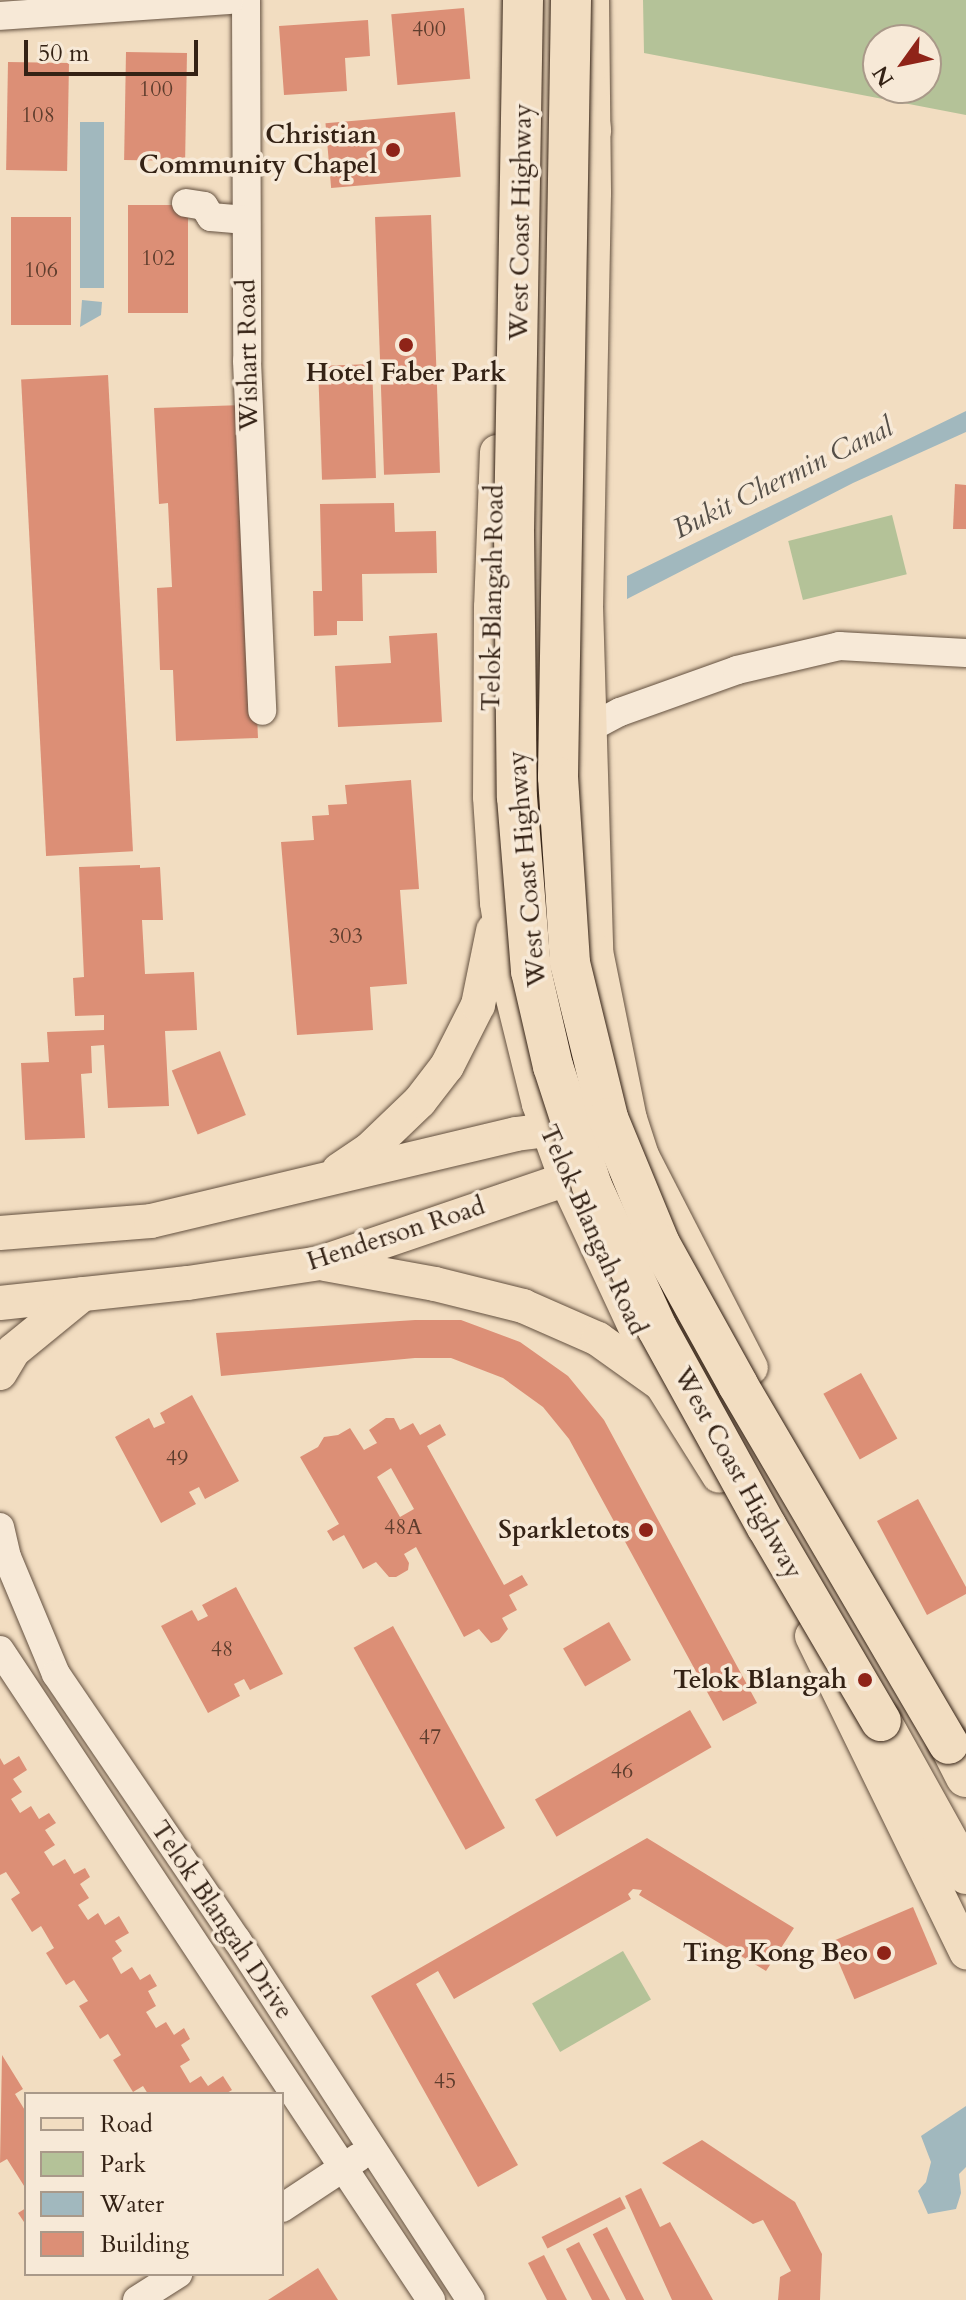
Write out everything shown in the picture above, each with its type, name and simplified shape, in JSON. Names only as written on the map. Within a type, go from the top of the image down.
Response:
[{"type":"highway","name":"West Coast Highway","points":[[523,0],[523,166],[514,530],[517,797],[531,971],[553,1066],[592,1186],[657,1328],[966,1874]]},
{"type":"highway","name":"West Coast Highway","points":[[572,0],[558,777],[570,963],[608,1118],[660,1244],[775,1449],[962,1755]]},
{"type":"highway","points":[[572,0],[591,130]]},
{"type":"main road","name":"Telok Blangah Road","points":[[504,0],[490,797],[497,903],[511,991],[548,1130],[566,1179],[662,1385],[777,1569],[966,1952]]},
{"type":"main road","points":[[592,0],[594,193],[586,482],[588,729],[596,951],[630,1119],[642,1156],[735,1339],[835,1515],[962,1755]]},
{"type":"main road","points":[[330,1177],[387,1133],[420,1101],[447,1066],[478,1005],[497,903]]},
{"type":"main road","points":[[0,1233],[151,1221],[330,1177],[548,1130],[630,1119]]},
{"type":"main road","name":"Henderson Road","points":[[0,1303],[188,1283],[320,1263],[642,1156]]},
{"type":"main road","points":[[320,1263],[435,1284],[523,1306],[598,1339],[662,1385]]},
{"type":"main road","points":[[0,1373],[13,1351],[84,1293]]},
{"type":"main road","points":[[777,1569],[779,1546],[791,1526],[811,1515],[835,1515]]},
{"type":"street","points":[[0,16],[229,0]]},
{"type":"street","name":"Wishart Road","points":[[246,0],[247,361],[262,711]]},
{"type":"street","points":[[195,205],[211,217],[246,208]]},
{"type":"street","points":[[490,797],[504,778],[522,764],[620,712],[737,670],[839,646],[966,653]]},
{"type":"street","name":"Telok Blangah Drive","points":[[0,1527],[7,1557],[56,1674],[471,2300]]},
{"type":"street","name":"Telok Blangah Drive","points":[[0,1650],[431,2300]]},
{"type":"street","points":[[284,2207],[373,2148]]},
{"type":"street","points":[[137,2300],[175,2276]]},
{"type":"green space","points":[[643,0],[966,0],[966,115],[909,104],[942,104],[942,24],[862,24],[862,95],[644,53]]},
{"type":"green space","points":[[892,515],[907,574],[803,600],[788,541]]},
{"type":"green space","points":[[623,1951],[651,1999],[560,2052],[532,2004]]},
{"type":"water","points":[[80,122],[104,122],[104,288],[80,288]]},
{"type":"water","points":[[82,300],[102,302],[101,315],[80,327]]},
{"type":"water","points":[[966,411],[966,432],[853,483],[627,599],[627,576]]},
{"type":"water","points":[[966,2106],[966,2167],[959,2174],[961,2193],[956,2209],[928,2214],[918,2191],[926,2182],[931,2162],[921,2136]]},
{"type":"building","points":[[464,8],[470,79],[397,85],[391,14]]},
{"type":"building","points":[[368,20],[370,56],[345,58],[347,91],[284,95],[279,26]]},
{"type":"building","points":[[126,52],[187,53],[185,161],[124,160]]},
{"type":"building","points":[[8,62],[69,63],[67,171],[6,170]]},
{"type":"building","name":"Christian Community Chapel","points":[[455,112],[461,177],[331,188],[325,123]]},
{"type":"building","points":[[128,205],[188,205],[188,313],[128,313]]},
{"type":"building","name":"Hotel Faber Park","points":[[431,215],[440,473],[384,475],[375,217]]},
{"type":"building","points":[[11,217],[71,217],[71,325],[11,325]]},
{"type":"building","points":[[372,364],[376,478],[322,480],[318,366]]},
{"type":"building","points":[[108,375],[133,851],[46,856],[21,380]]},
{"type":"building","points":[[243,405],[258,738],[176,741],[173,670],[160,670],[157,588],[172,587],[168,503],[159,504],[154,408]]},
{"type":"building","points":[[955,484],[966,485],[966,529],[953,529]]},
{"type":"building","points":[[394,503],[395,532],[436,531],[437,573],[362,574],[363,621],[337,621],[337,635],[314,636],[313,591],[322,591],[320,504]]},
{"type":"building","points":[[437,633],[442,722],[338,727],[335,666],[391,663],[389,636]]},
{"type":"building","points":[[411,780],[419,889],[400,890],[407,984],[370,987],[373,1030],[297,1035],[281,842],[314,840],[312,816],[329,815],[328,805],[347,804],[345,785]]},
{"type":"building","points":[[140,865],[140,868],[160,867],[163,920],[142,920],[145,974],[194,972],[197,1030],[165,1031],[169,1106],[108,1108],[104,1045],[91,1046],[92,1073],[81,1074],[85,1138],[25,1140],[21,1063],[49,1062],[47,1032],[104,1030],[104,1015],[75,1016],[73,978],[84,977],[79,867]]},
{"type":"building","points":[[220,1051],[246,1115],[198,1134],[172,1070]]},
{"type":"building","points":[[415,1320],[461,1320],[520,1342],[568,1376],[604,1420],[757,1703],[723,1721],[569,1439],[543,1407],[503,1378],[451,1358],[415,1358],[221,1376],[216,1333]]},
{"type":"building","points":[[861,1373],[897,1439],[860,1459],[823,1394]]},
{"type":"building","points":[[192,1395],[239,1481],[205,1499],[199,1487],[189,1492],[196,1504],[161,1523],[115,1437],[149,1418],[154,1428],[165,1423],[160,1413]]},
{"type":"building","points":[[386,1418],[394,1418],[400,1430],[413,1423],[420,1435],[440,1424],[446,1435],[427,1446],[504,1585],[522,1575],[528,1585],[509,1595],[517,1610],[502,1618],[508,1629],[499,1640],[491,1643],[479,1629],[464,1637],[416,1547],[404,1554],[409,1563],[408,1570],[396,1577],[389,1577],[376,1562],[363,1569],[344,1535],[333,1541],[327,1531],[339,1524],[300,1457],[318,1447],[324,1437],[338,1435],[350,1428],[364,1450],[377,1443],[369,1430]],"holes":[[[391,1468],[414,1509],[400,1517],[377,1477]]]},
{"type":"building","points":[[918,1499],[966,1587],[966,1594],[927,1615],[877,1521]]},
{"type":"building","points":[[236,1587],[283,1674],[250,1690],[244,1679],[234,1684],[240,1696],[208,1713],[161,1626],[192,1610],[198,1621],[208,1616],[202,1605]]},
{"type":"building","points":[[609,1622],[631,1660],[585,1687],[563,1648]]},
{"type":"building","points":[[393,1626],[505,1828],[466,1850],[354,1648]]},
{"type":"building","points":[[690,1710],[712,1747],[556,1837],[535,1800]]},
{"type":"building","points":[[19,1756],[27,1770],[13,1779],[22,1792],[11,1799],[20,1813],[31,1806],[39,1819],[49,1813],[56,1823],[45,1830],[55,1845],[44,1852],[53,1866],[65,1859],[74,1874],[85,1868],[90,1877],[80,1884],[89,1898],[78,1905],[88,1920],[98,1913],[105,1925],[119,1916],[129,1933],[115,1941],[122,1951],[112,1958],[121,1974],[132,1967],[140,1980],[150,1974],[157,1986],[148,1991],[156,2006],[146,2012],[156,2028],[166,2022],[174,2035],[184,2028],[190,2039],[181,2045],[190,2060],[180,2066],[190,2083],[201,2076],[208,2086],[223,2076],[232,2090],[147,2092],[143,2086],[133,2092],[113,2060],[121,2055],[108,2034],[100,2039],[79,2006],[88,2001],[74,1980],[66,1985],[46,1953],[54,1948],[41,1926],[32,1932],[11,1899],[20,1893],[6,1872],[0,1875],[0,1758],[4,1765]]},
{"type":"building","points":[[647,1838],[794,1928],[766,1971],[639,1895],[642,1890],[633,1889],[628,1894],[631,1899],[454,1999],[438,1971],[416,1984],[518,2165],[478,2187],[371,1996]]},
{"type":"building","name":"Ting Kong Beo","points":[[913,1907],[937,1964],[854,1999],[830,1942]]},
{"type":"building","points":[[2,2055],[23,2089],[15,2094],[24,2109],[24,2186],[7,2159],[0,2163]]},
{"type":"building","points":[[702,2140],[795,2202],[822,2254],[820,2300],[778,2300],[780,2277],[791,2271],[763,2220],[753,2224],[662,2163]]},
{"type":"building","points":[[641,2188],[660,2227],[670,2222],[713,2300],[672,2300],[625,2196]]},
{"type":"building","points":[[620,2197],[626,2209],[547,2249],[542,2237]]},
{"type":"building","points":[[607,2227],[644,2300],[626,2300],[593,2234]]},
{"type":"building","points":[[579,2242],[610,2300],[592,2300],[566,2249]]},
{"type":"building","points":[[544,2255],[567,2300],[547,2300],[528,2263]]},
{"type":"building","points":[[318,2268],[338,2300],[268,2300]]},
{"type":"place","name":"Christian Community Chapel","points":[[393,150]]},
{"type":"place","name":"Hotel Faber Park","points":[[406,345]]},
{"type":"place","name":"Sparkletots","points":[[646,1530]]},
{"type":"place","name":"Telok Blangah","points":[[865,1680]]},
{"type":"place","name":"Ting Kong Beo","points":[[884,1953]]},
{"type":"water label","name":"Bukit Chermin Canal","points":[[783,478]]}]
